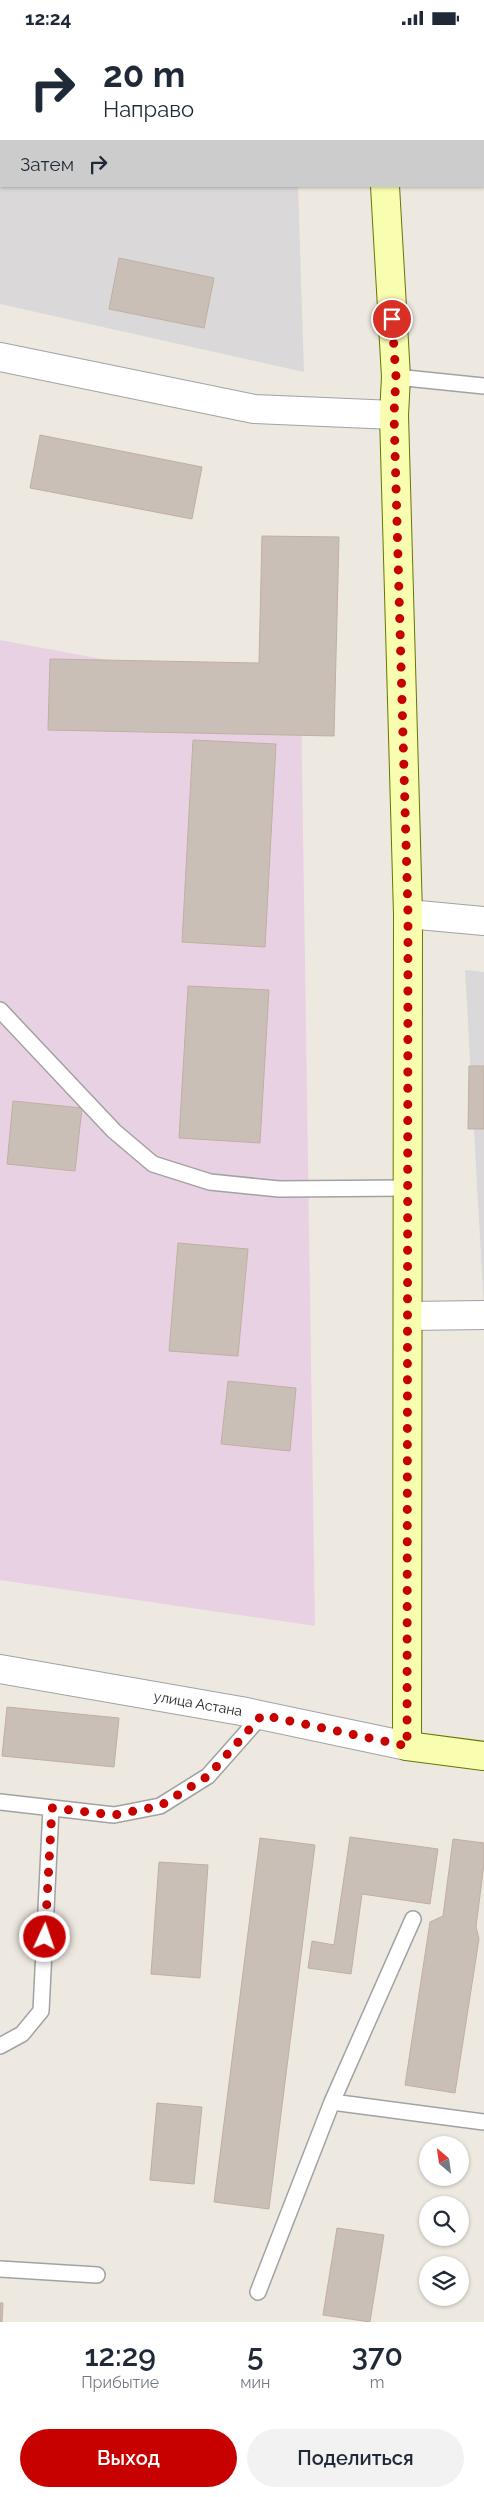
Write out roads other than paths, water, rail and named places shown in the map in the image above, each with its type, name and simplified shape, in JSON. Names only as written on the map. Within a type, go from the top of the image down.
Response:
[{"type":"main road","points":[[385,187],[396,377],[394,415],[408,914],[407,1746]]},
{"type":"main road","name":"улица Астана","points":[[407,1746],[484,1755]]},
{"type":"street","points":[[0,357],[254,409],[394,415]]},
{"type":"street","points":[[408,914],[484,921]]},
{"type":"street","points":[[408,1316],[484,1315]]},
{"type":"street","name":"улица Астана","points":[[0,1669],[262,1715],[407,1746]]},
{"type":"lane","points":[[396,377],[484,387]]},
{"type":"lane","points":[[0,1010],[114,1131],[153,1164],[210,1182],[269,1188],[408,1188]]},
{"type":"lane","points":[[0,1802],[114,1815],[160,1806],[208,1776],[262,1715]]},
{"type":"lane","points":[[0,2046],[22,2034],[41,2011],[52,1808]]},
{"type":"lane","points":[[258,2292],[332,2102],[413,1919]]},
{"type":"lane","points":[[332,2102],[484,2122]]},
{"type":"lane","points":[[0,2269],[97,2275]]}]
